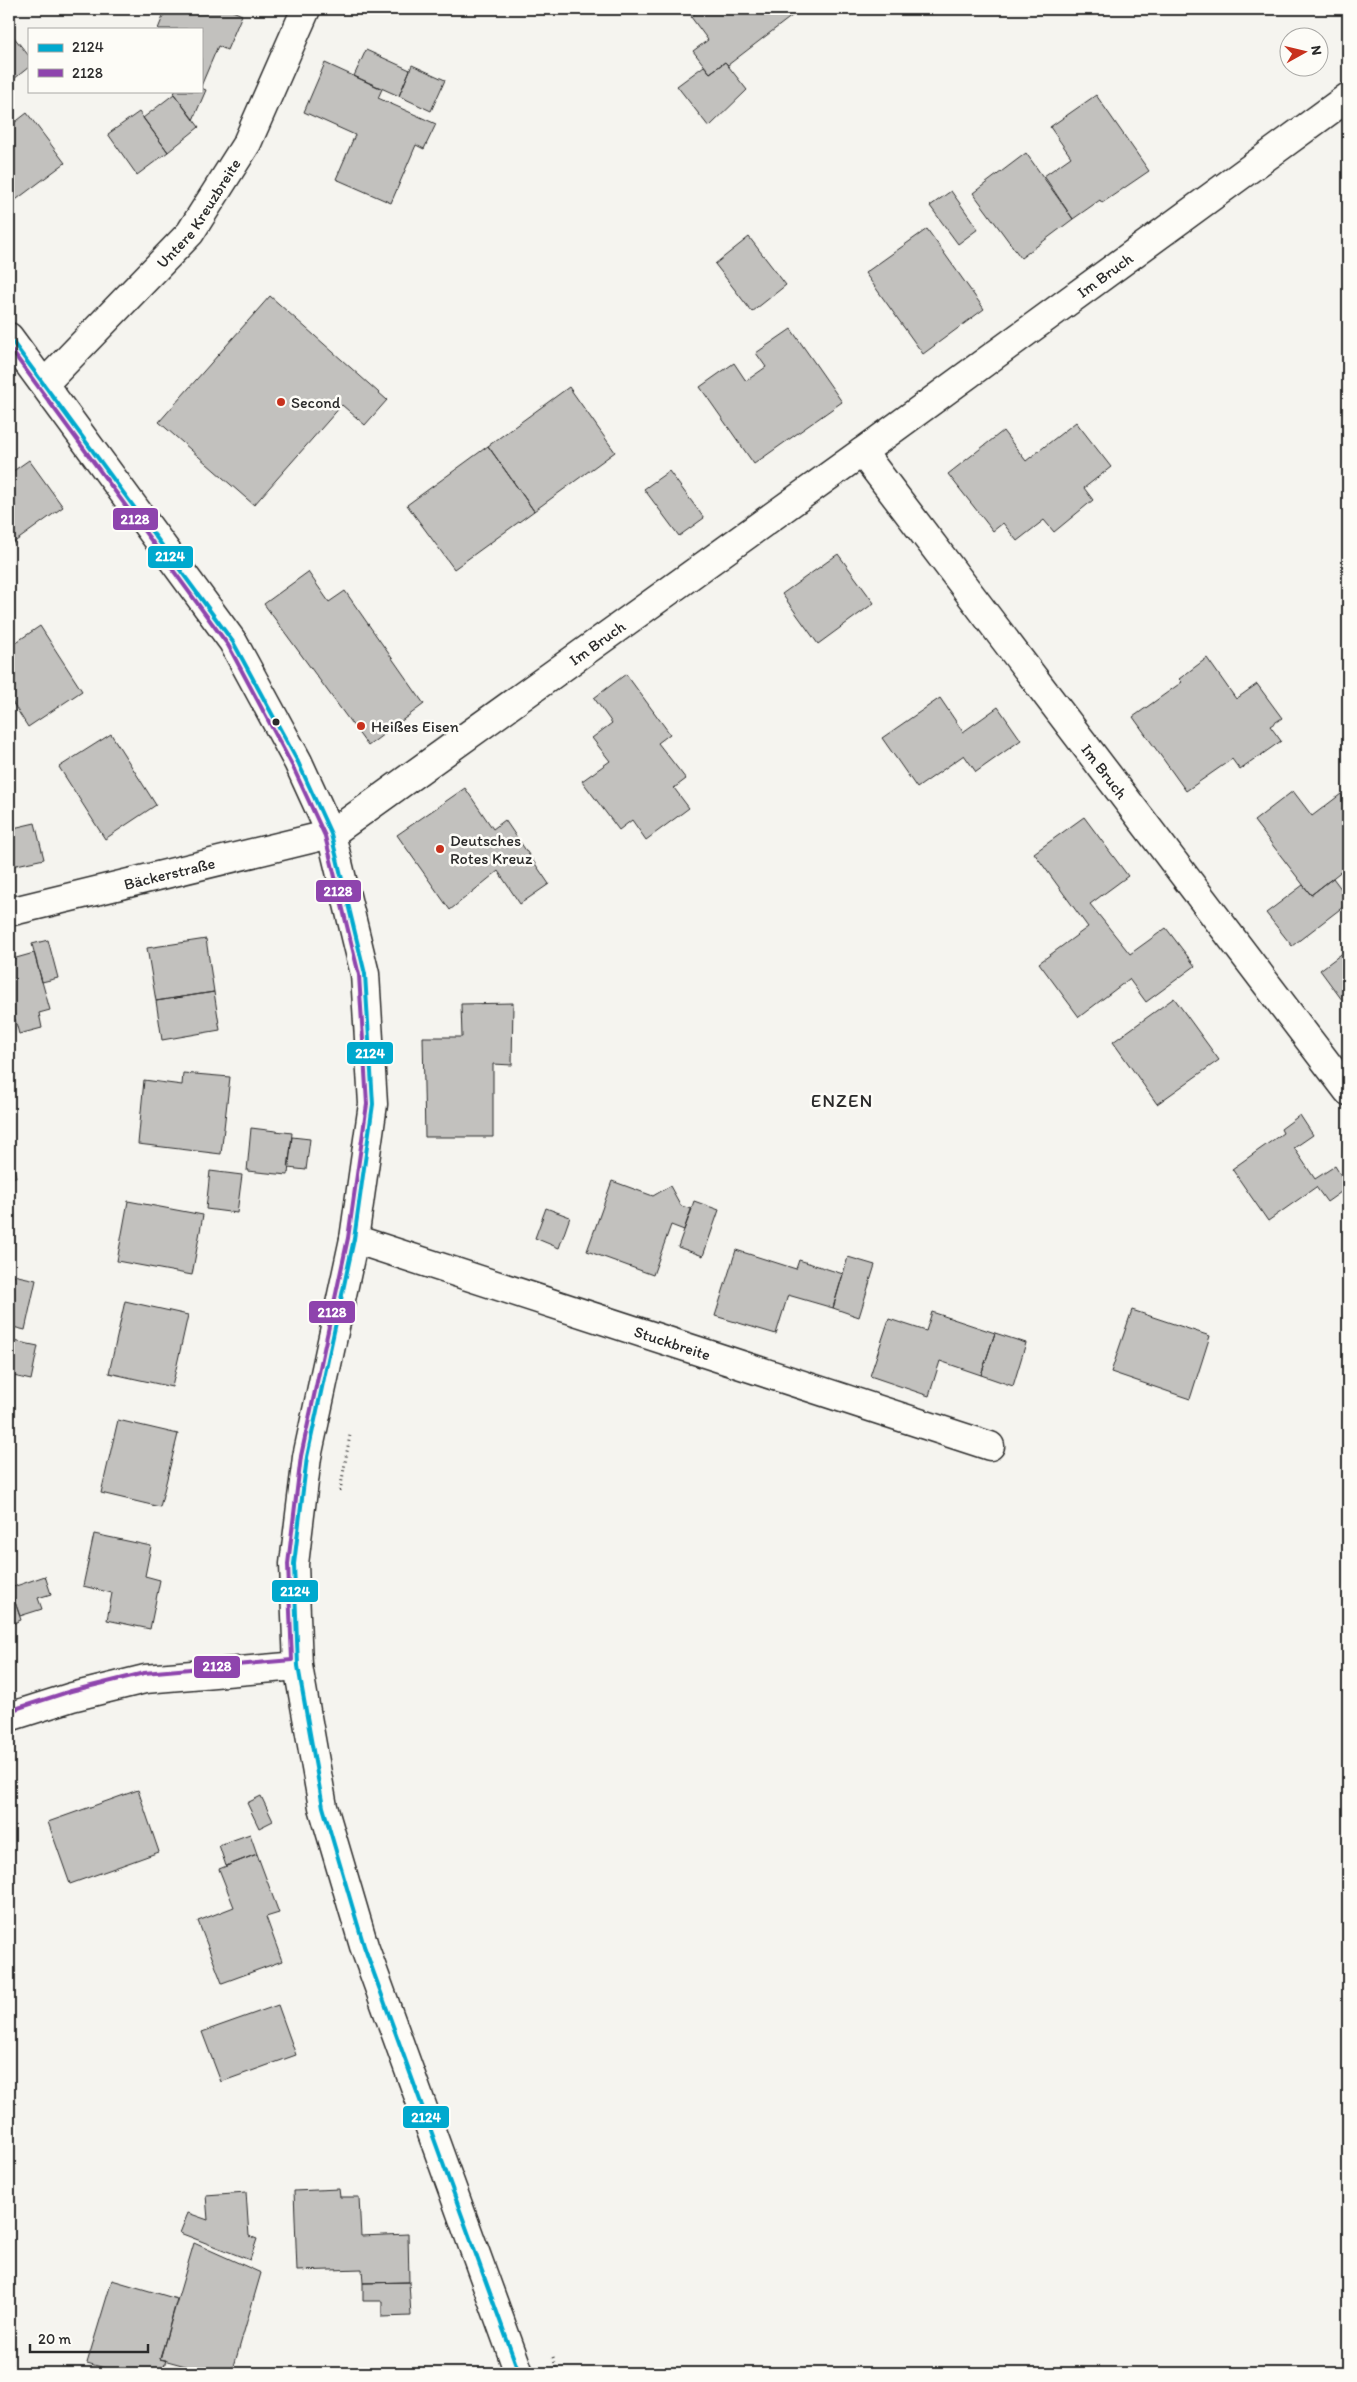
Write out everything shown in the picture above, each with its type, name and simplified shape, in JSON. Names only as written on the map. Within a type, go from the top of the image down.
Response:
[{"type":"street","name":"Untere Kreuzbreite","points":[[44,384],[190,233],[247,143],[306,9]]},
{"type":"street","name":"Im Bruch","points":[[331,834],[862,452],[1348,97]]},
{"type":"street","points":[[9,337],[233,642],[298,762],[331,834],[365,974],[374,1104],[354,1239],[306,1456],[294,1564],[298,1666],[323,1807],[364,1946],[519,2373]]},
{"type":"street","name":"Im Bruch","points":[[862,452],[1348,1090]]},
{"type":"street","name":"Bäckerstraße","points":[[9,912],[331,834]]},
{"type":"street","name":"Stuckbreite","points":[[354,1239],[990,1446]]},
{"type":"street","points":[[9,1717],[72,1697],[145,1679],[298,1666]]},
{"type":"path","points":[[339,1500],[350,1432]]},
{"type":"path","points":[[552,2355],[558,2373]]},
{"type":"building","points":[[152,9],[228,9],[242,15],[227,50],[218,46],[202,84],[202,28],[158,28],[164,14]]},
{"type":"building","points":[[701,9],[801,9],[728,65],[725,62],[710,73],[693,51],[708,40],[691,17]]},
{"type":"building","points":[[13,36],[28,55],[28,68],[9,83],[9,39]]},
{"type":"building","points":[[366,50],[410,70],[399,96],[354,76]]},
{"type":"building","points":[[725,62],[747,90],[709,127],[677,86],[704,66],[710,73]]},
{"type":"building","points":[[325,63],[382,89],[378,98],[436,124],[424,149],[416,145],[391,203],[336,179],[355,135],[304,112]]},
{"type":"building","points":[[412,65],[445,80],[431,111],[399,96]]},
{"type":"building","points":[[202,88],[206,90],[193,120],[174,94],[175,92],[202,92]]},
{"type":"building","points":[[174,94],[199,127],[168,152],[143,118]]},
{"type":"building","points":[[1096,95],[1149,171],[1102,203],[1100,200],[1073,219],[1044,176],[1071,157],[1050,127]]},
{"type":"building","points":[[139,112],[168,152],[137,175],[108,134]]},
{"type":"building","points":[[27,113],[65,163],[9,205],[9,127]]},
{"type":"building","points":[[1026,153],[1073,219],[1021,258],[973,193]]},
{"type":"building","points":[[951,191],[978,229],[958,244],[930,206]]},
{"type":"building","points":[[927,229],[984,309],[923,354],[865,273]]},
{"type":"building","points":[[749,237],[786,285],[752,312],[715,264]]},
{"type":"building","name":"Second","points":[[270,296],[387,400],[365,425],[342,405],[254,505],[159,422]]},
{"type":"building","points":[[791,329],[842,402],[754,464],[700,387],[734,363],[746,381],[766,367],[756,353]]},
{"type":"building","points":[[569,387],[615,452],[534,511],[488,446]]},
{"type":"building","points":[[1076,422],[1111,467],[1084,488],[1093,500],[1054,532],[1044,520],[1017,541],[1003,523],[993,531],[948,474],[1003,431],[1026,461]]},
{"type":"building","points":[[488,446],[534,511],[454,569],[407,505]]},
{"type":"building","points":[[29,460],[63,507],[9,546],[9,474]]},
{"type":"building","points":[[669,471],[704,518],[679,536],[644,489]]},
{"type":"building","points":[[838,554],[874,603],[818,644],[782,594]]},
{"type":"building","points":[[308,572],[329,602],[345,591],[424,704],[368,746],[264,604]]},
{"type":"building","points":[[40,626],[82,691],[28,727],[9,697],[9,647]]},
{"type":"building","points":[[1207,658],[1236,699],[1257,684],[1282,718],[1270,726],[1281,741],[1240,770],[1232,759],[1186,791],[1133,717],[1182,682],[1179,679]]},
{"type":"building","points":[[626,674],[670,734],[658,743],[686,779],[674,788],[689,808],[646,840],[632,820],[619,830],[582,781],[610,761],[592,738],[612,723],[594,698]]},
{"type":"building","points":[[940,698],[963,732],[998,707],[1021,740],[976,772],[964,755],[917,788],[882,738]]},
{"type":"building","points":[[111,734],[156,805],[105,839],[59,767]]},
{"type":"building","points":[[465,788],[493,829],[505,820],[549,884],[520,904],[498,871],[450,910],[397,835]]},
{"type":"building","points":[[1293,791],[1312,816],[1341,794],[1348,804],[1348,866],[1311,895],[1254,821]]},
{"type":"building","points":[[1084,817],[1128,876],[1090,904],[1130,954],[1166,928],[1195,966],[1146,1002],[1129,979],[1079,1017],[1039,963],[1088,927],[1034,853]]},
{"type":"building","points":[[35,823],[44,859],[12,866],[9,851],[9,829]]},
{"type":"building","points":[[1333,878],[1348,898],[1348,903],[1292,946],[1266,913],[1303,885],[1311,895]]},
{"type":"building","points":[[206,939],[214,992],[156,1001],[147,948]]},
{"type":"building","points":[[48,940],[58,978],[42,982],[32,944]]},
{"type":"building","points":[[1348,949],[1348,1008],[1320,970]]},
{"type":"building","points":[[34,953],[50,1010],[39,1013],[42,1028],[19,1034],[15,1019],[9,1021],[9,960]]},
{"type":"building","points":[[214,992],[220,1030],[162,1040],[156,1001]]},
{"type":"building","points":[[1174,998],[1219,1060],[1157,1104],[1113,1042]]},
{"type":"building","points":[[513,1003],[512,1065],[493,1064],[493,1137],[425,1137],[423,1037],[462,1037],[461,1004]]},
{"type":"building","points":[[183,1073],[230,1077],[221,1154],[138,1144],[144,1080],[182,1085]]},
{"type":"building","points":[[1300,1115],[1313,1135],[1294,1148],[1315,1179],[1335,1166],[1348,1187],[1327,1202],[1316,1187],[1268,1221],[1232,1169],[1283,1133],[1281,1129]]},
{"type":"building","points":[[251,1128],[292,1133],[288,1175],[247,1171]]},
{"type":"building","points":[[292,1137],[310,1139],[306,1170],[288,1168]]},
{"type":"building","points":[[9,1144],[16,1177],[9,1178]]},
{"type":"building","points":[[210,1171],[242,1175],[237,1213],[206,1209]]},
{"type":"building","points":[[612,1181],[653,1196],[670,1186],[681,1206],[692,1209],[684,1230],[671,1225],[653,1275],[587,1251]]},
{"type":"building","points":[[128,1201],[203,1215],[192,1275],[117,1261]]},
{"type":"building","points":[[694,1201],[719,1210],[703,1256],[678,1247]]},
{"type":"building","points":[[546,1208],[570,1217],[559,1248],[535,1238]]},
{"type":"building","points":[[736,1250],[796,1269],[799,1260],[843,1274],[833,1308],[788,1295],[776,1334],[715,1316]]},
{"type":"building","points":[[848,1257],[875,1265],[859,1317],[833,1308]]},
{"type":"building","points":[[9,1274],[36,1280],[25,1330],[9,1326]]},
{"type":"building","points":[[125,1301],[188,1315],[172,1387],[109,1373]]},
{"type":"building","points":[[1132,1310],[1210,1336],[1190,1399],[1111,1372]]},
{"type":"building","points":[[932,1312],[995,1333],[981,1375],[940,1361],[929,1396],[870,1376],[889,1319],[926,1331]]},
{"type":"building","points":[[995,1333],[1026,1343],[1013,1386],[981,1375]]},
{"type":"building","points":[[9,1340],[38,1346],[31,1380],[9,1375]]},
{"type":"building","points":[[118,1420],[178,1434],[160,1507],[101,1493]]},
{"type":"building","points":[[94,1534],[151,1546],[145,1576],[160,1580],[150,1629],[107,1620],[112,1593],[83,1586]]},
{"type":"building","points":[[45,1576],[51,1594],[38,1598],[42,1609],[20,1616],[10,1588]]},
{"type":"building","points":[[9,1585],[21,1620],[9,1625]]},
{"type":"building","points":[[138,1790],[159,1852],[70,1884],[48,1822]]},
{"type":"building","points":[[261,1796],[273,1821],[259,1828],[247,1803]]},
{"type":"building","points":[[250,1834],[257,1854],[226,1866],[219,1845]]},
{"type":"building","points":[[257,1854],[279,1913],[266,1917],[282,1961],[222,1983],[198,1921],[234,1907],[219,1869]]},
{"type":"building","points":[[278,2005],[296,2055],[221,2082],[202,2032]]},
{"type":"building","points":[[9,2013],[12,2013],[9,2069]]},
{"type":"building","points":[[339,2189],[340,2197],[359,2197],[361,2236],[408,2234],[409,2282],[363,2283],[362,2269],[297,2271],[294,2191]]},
{"type":"building","points":[[246,2192],[249,2236],[257,2239],[250,2260],[180,2233],[188,2213],[208,2220],[206,2195]]},
{"type":"building","points":[[194,2243],[261,2273],[232,2373],[211,2373],[160,2359]]},
{"type":"building","points":[[112,2280],[177,2299],[160,2359],[166,2360],[162,2373],[122,2373],[87,2363]]},
{"type":"building","points":[[409,2282],[411,2316],[382,2317],[382,2301],[363,2301],[363,2283]]},
{"type":"transit line","name":"2124","points":[[9,337],[233,642],[298,762],[331,834],[365,974],[373,1104],[354,1239],[307,1457],[294,1564],[298,1666],[323,1807],[364,1946],[519,2373]]},
{"type":"transit line","name":"2128","points":[[9,347],[228,645],[292,765],[325,836],[359,975],[367,1104],[348,1238],[301,1456],[288,1564],[292,1660],[144,1673],[71,1691],[9,1711]]},
{"type":"place","name":"Second","points":[[281,402]]},
{"type":"place","name":"Heißes Eisen","points":[[361,726]]},
{"type":"place","name":"Deutsches Rotes Kreuz","points":[[440,849]]},
{"type":"district","name":"ENZEN","points":[[842,1100]]}]
